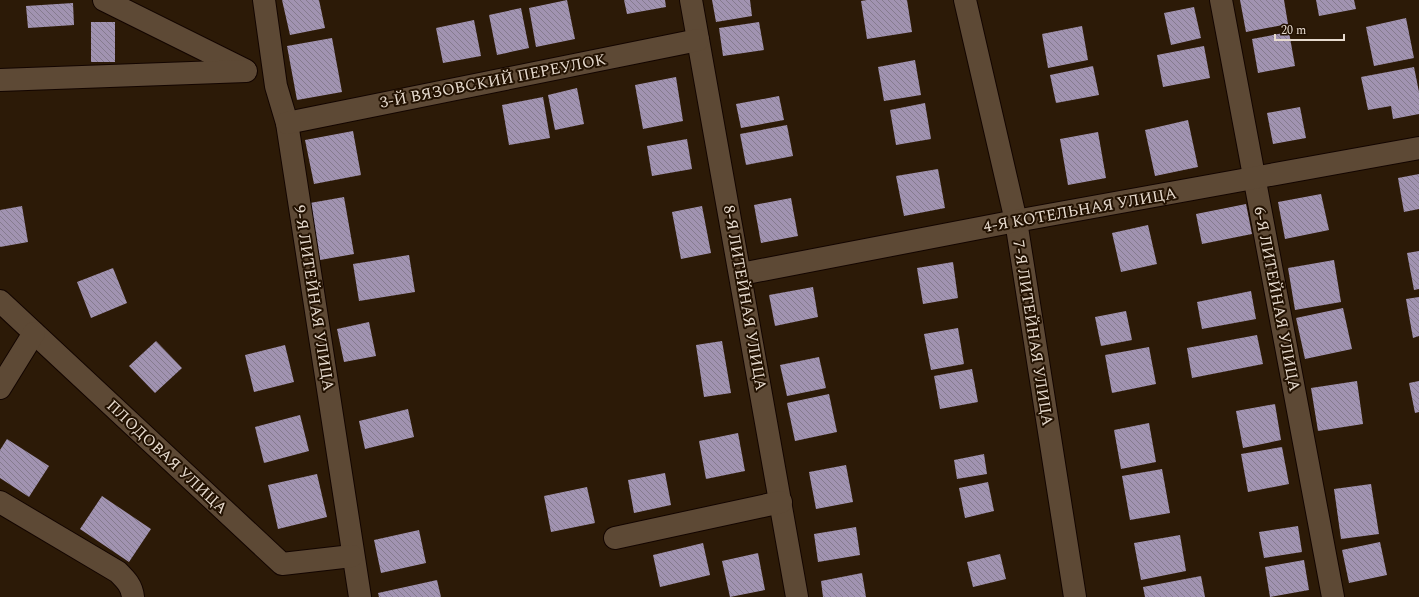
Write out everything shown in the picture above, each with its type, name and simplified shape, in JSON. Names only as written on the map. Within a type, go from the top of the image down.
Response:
[{"type":"street","points":[[104,0],[276,86]]},
{"type":"street","name":"9-Я ЛИТЕЙНАЯ УЛИЦА","points":[[264,0],[276,86],[287,123],[352,556],[360,597]]},
{"type":"street","name":"8-Я ЛИТЕЙНАЯ УЛИЦА","points":[[691,0],[741,274],[797,597]]},
{"type":"street","name":"7-Я ЛИТЕЙНАЯ УЛИЦА","points":[[965,0],[1016,221],[1075,597]]},
{"type":"street","name":"6-Я ЛИТЕЙНАЯ УЛИЦА","points":[[1221,0],[1333,597]]},
{"type":"street","name":"3-Й ВЯЗОВСКИЙ ПЕРЕУЛОК","points":[[287,123],[698,40]]},
{"type":"street","points":[[0,80],[246,71]]},
{"type":"street","name":"4-Я КОТЕЛЬНАЯ УЛИЦА","points":[[741,274],[1016,221],[1419,148]]},
{"type":"street","name":"ПЛОДОВАЯ УЛИЦА","points":[[0,301],[282,564],[352,556]]},
{"type":"street","points":[[0,388],[34,333]]},
{"type":"street","points":[[0,502],[118,572],[126,580],[132,590],[133,597]]},
{"type":"street","points":[[615,538],[781,502]]},
{"type":"building","points":[[282,0],[319,0],[325,28],[290,35]]},
{"type":"building","points":[[567,0],[575,39],[536,47],[529,8]]},
{"type":"building","points":[[624,0],[665,0],[666,7],[627,14]]},
{"type":"building","points":[[712,0],[750,0],[752,16],[716,22]]},
{"type":"building","points":[[907,0],[912,32],[867,39],[861,1]]},
{"type":"building","points":[[1240,0],[1284,0],[1288,24],[1246,32]]},
{"type":"building","points":[[1316,0],[1354,0],[1356,9],[1319,16]]},
{"type":"building","points":[[73,3],[74,25],[28,28],[26,6]]},
{"type":"building","points":[[1194,7],[1201,38],[1171,45],[1164,13]]},
{"type":"building","points":[[521,8],[529,48],[497,55],[489,15]]},
{"type":"building","points":[[1406,18],[1414,58],[1374,66],[1366,27]]},
{"type":"building","points":[[474,20],[481,56],[443,63],[436,28]]},
{"type":"building","points":[[91,22],[115,22],[115,62],[91,62]]},
{"type":"building","points":[[759,22],[764,50],[723,56],[719,28]]},
{"type":"building","points":[[1082,26],[1088,60],[1048,68],[1042,34]]},
{"type":"building","points":[[1289,32],[1295,66],[1258,73],[1252,39]]},
{"type":"building","points":[[332,38],[342,92],[297,100],[287,46]]},
{"type":"building","points":[[1204,46],[1210,78],[1163,87],[1157,55]]},
{"type":"building","points":[[915,60],[921,95],[884,101],[878,67]]},
{"type":"building","points":[[1093,66],[1099,95],[1056,103],[1050,75]]},
{"type":"building","points":[[1414,67],[1419,92],[1419,114],[1393,119],[1391,106],[1368,110],[1361,77]]},
{"type":"building","points":[[676,77],[683,121],[643,129],[635,85]]},
{"type":"building","points":[[577,88],[584,124],[555,130],[548,95]]},
{"type":"building","points":[[779,96],[784,120],[741,128],[736,104]]},
{"type":"building","points":[[543,97],[550,138],[509,145],[502,105]]},
{"type":"building","points":[[925,103],[931,139],[896,145],[890,110]]},
{"type":"building","points":[[1300,107],[1306,138],[1273,144],[1267,113]]},
{"type":"building","points":[[1188,120],[1198,167],[1155,176],[1145,130]]},
{"type":"building","points":[[787,125],[793,156],[746,165],[740,134]]},
{"type":"building","points":[[353,131],[361,175],[314,184],[305,140]]},
{"type":"building","points":[[1098,132],[1106,178],[1068,185],[1060,139]]},
{"type":"building","points":[[687,139],[692,169],[652,176],[647,146]]},
{"type":"building","points":[[938,169],[945,208],[904,216],[896,176]]},
{"type":"building","points":[[1419,174],[1419,209],[1404,212],[1398,178]]},
{"type":"building","points":[[1321,194],[1329,230],[1285,239],[1278,202]]},
{"type":"building","points":[[344,197],[354,254],[320,260],[310,203]]},
{"type":"building","points":[[791,198],[798,236],[761,243],[754,205]]},
{"type":"building","points":[[1246,204],[1252,234],[1202,244],[1196,214]]},
{"type":"building","points":[[22,206],[28,242],[0,247],[0,210]]},
{"type":"building","points":[[702,206],[711,253],[681,259],[672,212]]},
{"type":"building","points":[[1148,225],[1157,264],[1121,272],[1112,233]]},
{"type":"building","points":[[1419,251],[1419,289],[1414,290],[1407,253]]},
{"type":"building","points":[[409,255],[415,292],[359,301],[353,264]]},
{"type":"building","points":[[1334,260],[1341,302],[1295,310],[1288,268]]},
{"type":"building","points":[[953,262],[958,298],[923,304],[917,268]]},
{"type":"building","points":[[113,268],[127,303],[91,318],[77,282]]},
{"type":"building","points":[[813,287],[818,317],[775,326],[769,295]]},
{"type":"building","points":[[1251,291],[1256,319],[1202,329],[1197,302]]},
{"type":"building","points":[[1419,297],[1419,336],[1413,338],[1406,299]]},
{"type":"building","points":[[1343,308],[1352,349],[1305,359],[1296,318]]},
{"type":"building","points":[[1126,311],[1132,340],[1101,346],[1095,317]]},
{"type":"building","points":[[369,322],[376,356],[344,362],[337,329]]},
{"type":"building","points":[[958,328],[964,364],[931,370],[924,334]]},
{"type":"building","points":[[1257,335],[1263,364],[1192,378],[1187,348]]},
{"type":"building","points":[[156,341],[182,368],[155,393],[129,366]]},
{"type":"building","points":[[722,341],[731,393],[704,397],[696,345]]},
{"type":"building","points":[[285,345],[294,382],[254,392],[245,355]]},
{"type":"building","points":[[1149,347],[1156,384],[1112,393],[1105,355]]},
{"type":"building","points":[[819,357],[826,388],[787,396],[780,365]]},
{"type":"building","points":[[972,369],[978,402],[940,409],[934,376]]},
{"type":"building","points":[[1357,381],[1363,424],[1318,431],[1311,388]]},
{"type":"building","points":[[1419,381],[1419,412],[1415,413],[1409,383]]},
{"type":"building","points":[[829,394],[837,432],[795,441],[787,403]]},
{"type":"building","points":[[1275,404],[1281,440],[1243,448],[1236,411]]},
{"type":"building","points":[[408,409],[414,437],[365,449],[359,421]]},
{"type":"building","points":[[300,415],[309,451],[264,463],[255,427]]},
{"type":"building","points":[[1149,423],[1156,462],[1121,469],[1114,430]]},
{"type":"building","points":[[738,433],[745,471],[706,479],[699,441]]},
{"type":"building","points":[[7,439],[49,466],[29,497],[0,478],[0,450]]},
{"type":"building","points":[[1282,447],[1289,484],[1248,492],[1241,454]]},
{"type":"building","points":[[984,454],[987,474],[957,479],[954,460]]},
{"type":"building","points":[[846,465],[853,502],[816,509],[809,472]]},
{"type":"building","points":[[1162,469],[1170,513],[1130,520],[1122,476]]},
{"type":"building","points":[[665,473],[671,505],[634,513],[628,480]]},
{"type":"building","points":[[317,474],[327,517],[278,529],[268,485]]},
{"type":"building","points":[[988,482],[994,511],[965,518],[959,488]]},
{"type":"building","points":[[1371,484],[1379,534],[1341,539],[1334,489]]},
{"type":"building","points":[[587,487],[595,523],[551,532],[544,496]]},
{"type":"building","points":[[102,496],[151,529],[129,562],[80,529]]},
{"type":"building","points":[[1298,526],[1302,552],[1264,558],[1259,532]]},
{"type":"building","points":[[856,527],[860,555],[818,562],[814,534]]},
{"type":"building","points":[[419,530],[426,563],[381,573],[374,540]]},
{"type":"building","points":[[1180,535],[1186,571],[1141,580],[1134,543]]},
{"type":"building","points":[[1380,542],[1387,575],[1349,583],[1342,550]]},
{"type":"building","points":[[703,543],[710,575],[660,587],[653,555]]},
{"type":"building","points":[[758,553],[765,590],[730,597],[722,561]]},
{"type":"building","points":[[1000,554],[1006,579],[973,587],[967,562]]},
{"type":"building","points":[[1304,560],[1309,590],[1270,597],[1265,567]]},
{"type":"building","points":[[862,573],[866,597],[823,597],[821,581]]},
{"type":"building","points":[[1201,576],[1205,597],[1145,597],[1143,587]]},
{"type":"building","points":[[437,580],[441,597],[379,597],[378,593]]}]
